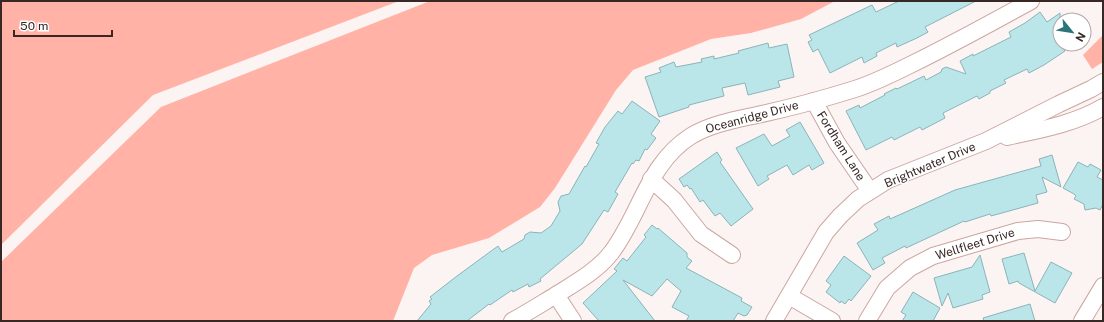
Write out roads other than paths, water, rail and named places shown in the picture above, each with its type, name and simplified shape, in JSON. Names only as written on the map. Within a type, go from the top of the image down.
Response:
[{"type":"street","name":"Oceanridge Drive","points":[[512,321],[533,310],[586,276],[611,253],[624,232],[651,179],[667,156],[678,145],[690,137],[708,127],[814,101],[857,88],[927,57],[1031,1]]},
{"type":"street","name":"Brightwater Drive","points":[[774,321],[826,232],[858,199],[888,180],[986,141],[1103,82]]},
{"type":"street","name":"Fordham Lane","points":[[814,101],[837,142],[870,191]]},
{"type":"street","name":"Brightwater Drive","points":[[986,141],[1039,130],[1073,120],[1103,107]]},
{"type":"street","points":[[651,179],[674,200],[701,234],[732,255]]},
{"type":"street","name":"Wellfleet Drive","points":[[868,321],[887,288],[910,268],[933,256],[1018,231],[1038,229],[1062,232]]},
{"type":"street","points":[[1082,321],[1103,286]]},
{"type":"street","points":[[556,295],[573,321]]},
{"type":"street","points":[[789,296],[832,321]]}]
